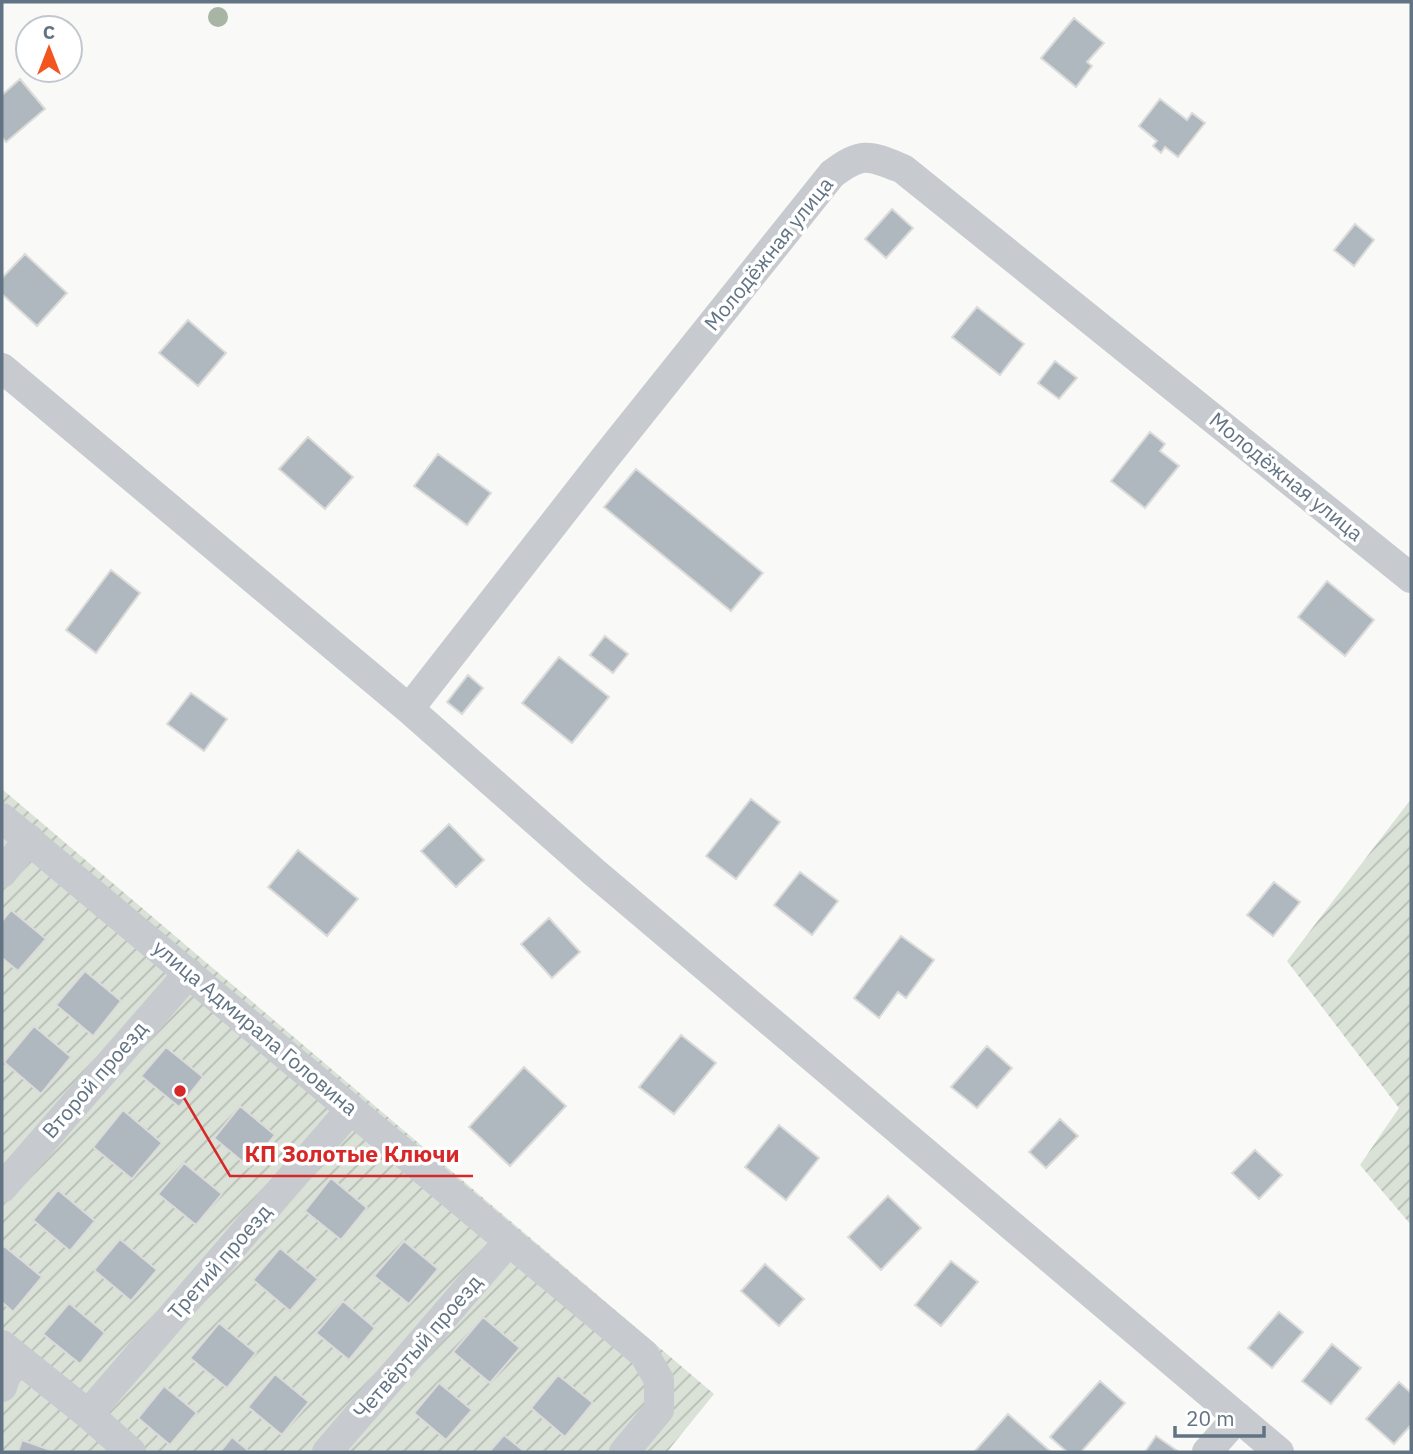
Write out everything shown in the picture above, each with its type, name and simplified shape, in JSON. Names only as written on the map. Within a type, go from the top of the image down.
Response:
[{"type":"street","name":"Молодёжная улица","points":[[409,709],[814,196],[832,174],[851,159],[875,157],[903,169],[1411,578]]},
{"type":"street","points":[[2,368],[409,709],[595,873],[1279,1452]]},
{"type":"street","name":"улица Адмирала Головина","points":[[2,818],[644,1354],[659,1380],[659,1410],[624,1452]]},
{"type":"street","points":[[2,873],[29,839]]},
{"type":"street","name":"Второй проезд","points":[[2,1188],[189,973]]},
{"type":"street","name":"Третий проезд","points":[[88,1414],[351,1109]]},
{"type":"street","name":"Четвёртый проезд","points":[[327,1452],[508,1242]]},
{"type":"street","points":[[7,1350],[131,1452]]},
{"type":"street","points":[[2,1387],[7,1350]]},
{"type":"street","points":[[1208,1452],[1238,1417]]},
{"type":"shaded area","points":[[2,789],[714,1394],[667,1452],[2,1452]]},
{"type":"shaded area","points":[[1411,799],[1411,1225],[1360,1165],[1399,1108],[1287,961]]},
{"type":"building","points":[[1074,18],[1104,43],[1087,62],[1092,66],[1076,87],[1041,58]]},
{"type":"building","points":[[14,84],[24,84],[45,109],[6,142],[2,137],[2,95]]},
{"type":"building","points":[[1160,99],[1187,120],[1192,113],[1205,123],[1178,157],[1165,147],[1161,153],[1153,146],[1157,141],[1139,126]]},
{"type":"building","points":[[892,209],[913,228],[886,258],[865,239]]},
{"type":"building","points":[[1355,224],[1374,240],[1354,266],[1334,250]]},
{"type":"building","points":[[25,254],[67,293],[37,326],[2,294],[2,278]]},
{"type":"building","points":[[977,307],[1024,344],[1000,375],[952,337]]},
{"type":"building","points":[[188,320],[226,353],[198,386],[159,353]]},
{"type":"building","points":[[1055,361],[1077,378],[1059,399],[1038,383]]},
{"type":"building","points":[[1150,432],[1165,444],[1160,451],[1179,466],[1145,508],[1111,481]]},
{"type":"building","points":[[308,437],[353,477],[325,509],[279,469]]},
{"type":"building","points":[[438,454],[491,493],[467,525],[414,486]]},
{"type":"building","points":[[636,469],[763,573],[731,611],[604,507]]},
{"type":"building","points":[[111,570],[140,593],[96,653],[66,630]]},
{"type":"building","points":[[1327,581],[1374,620],[1345,656],[1298,617]]},
{"type":"building","points":[[605,636],[628,654],[613,673],[590,655]]},
{"type":"building","points":[[559,657],[609,697],[572,743],[522,703]]},
{"type":"building","points":[[468,675],[483,688],[462,714],[447,702]]},
{"type":"building","points":[[191,693],[227,719],[204,751],[167,724]]},
{"type":"building","points":[[751,799],[780,822],[736,879],[706,856]]},
{"type":"building","points":[[449,824],[484,860],[456,887],[421,851]]},
{"type":"building","points":[[298,850],[358,899],[327,936],[268,887]]},
{"type":"building","points":[[800,872],[838,901],[812,935],[774,905]]},
{"type":"building","points":[[1274,882],[1300,902],[1273,936],[1247,915]]},
{"type":"building","points":[[11,910],[46,939],[18,971],[2,958],[2,921]]},
{"type":"building","points":[[549,918],[580,952],[552,978],[521,944]]},
{"type":"building","points":[[901,936],[934,960],[906,998],[898,992],[879,1018],[854,998]]},
{"type":"building","points":[[85,971],[121,1001],[93,1036],[56,1005]]},
{"type":"building","points":[[34,1026],[71,1057],[41,1094],[4,1062]]},
{"type":"building","points":[[681,1035],[716,1063],[674,1114],[639,1087]]},
{"type":"building","points":[[987,1046],[1012,1068],[977,1108],[951,1087]]},
{"type":"building","points":[[166,1047],[203,1077],[179,1107],[141,1076]]},
{"type":"building","points":[[524,1067],[566,1106],[510,1166],[469,1127]]},
{"type":"building","points":[[240,1106],[275,1135],[249,1167],[214,1138]]},
{"type":"building","points":[[123,1110],[162,1143],[132,1179],[93,1147]]},
{"type":"building","points":[[1060,1119],[1078,1136],[1046,1168],[1029,1152]]},
{"type":"building","points":[[779,1125],[819,1158],[786,1200],[745,1167]]},
{"type":"building","points":[[1255,1150],[1282,1175],[1259,1199],[1232,1173]]},
{"type":"building","points":[[184,1163],[222,1194],[196,1225],[158,1194]]},
{"type":"building","points":[[331,1178],[367,1208],[341,1240],[305,1211]]},
{"type":"building","points":[[58,1190],[95,1221],[70,1251],[33,1220]]},
{"type":"building","points":[[888,1196],[921,1228],[881,1270],[848,1237]]},
{"type":"building","points":[[120,1239],[157,1270],[131,1301],[94,1270]]},
{"type":"building","points":[[404,1241],[438,1269],[409,1304],[374,1276]]},
{"type":"building","points":[[4,1246],[42,1277],[13,1312],[2,1302]]},
{"type":"building","points":[[280,1248],[318,1279],[290,1311],[253,1280]]},
{"type":"building","points":[[951,1261],[978,1282],[941,1326],[915,1305]]},
{"type":"building","points":[[765,1264],[804,1299],[779,1326],[741,1291]]},
{"type":"building","points":[[343,1301],[375,1328],[349,1360],[316,1333]]},
{"type":"building","points":[[69,1303],[105,1333],[80,1364],[43,1334]]},
{"type":"building","points":[[1279,1312],[1303,1332],[1272,1368],[1248,1348]]},
{"type":"building","points":[[483,1317],[520,1348],[490,1383],[453,1352]]},
{"type":"building","points":[[219,1323],[256,1353],[227,1388],[190,1358]]},
{"type":"building","points":[[1332,1344],[1361,1368],[1331,1404],[1302,1381]]},
{"type":"building","points":[[275,1374],[309,1402],[282,1435],[248,1407]]},
{"type":"building","points":[[558,1375],[593,1403],[565,1437],[531,1408]]},
{"type":"building","points":[[1100,1381],[1125,1403],[1081,1452],[1067,1452],[1050,1437]]},
{"type":"building","points":[[1399,1382],[1411,1393],[1411,1425],[1394,1444],[1366,1419]]},
{"type":"building","points":[[439,1383],[472,1410],[446,1440],[414,1413]]},
{"type":"building","points":[[164,1386],[197,1413],[170,1445],[138,1418]]},
{"type":"building","points":[[1008,1414],[1051,1452],[974,1452]]},
{"type":"building","points":[[504,1435],[525,1452],[489,1452]]},
{"type":"building","points":[[1156,1436],[1179,1452],[1145,1452]]},
{"type":"building","points":[[232,1437],[250,1452],[220,1452]]},
{"type":"building","points":[[22,1440],[56,1452],[18,1452]]},
{"type":"place","name":"КП Золотые Ключи","points":[[180,1091]]}]
